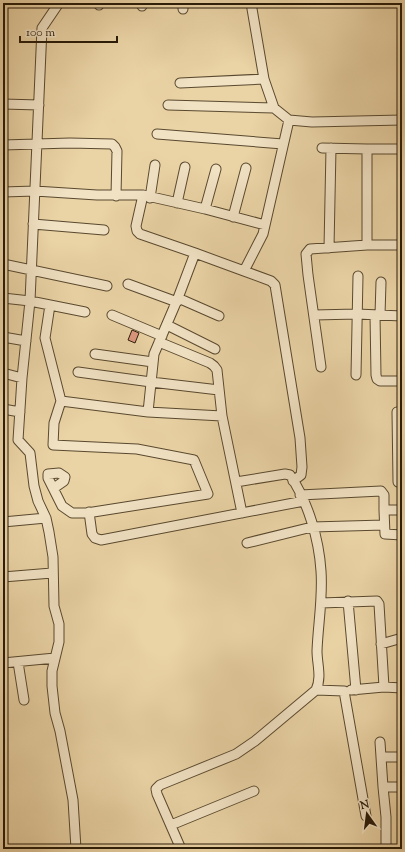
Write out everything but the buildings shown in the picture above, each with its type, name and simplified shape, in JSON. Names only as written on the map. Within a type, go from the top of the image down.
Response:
[{"type":"street","points":[[59,3],[42,28],[30,301],[22,378],[18,440],[30,453],[34,486],[38,501],[46,518],[52,551],[54,606],[59,624],[59,642],[52,671],[52,686],[55,713],[60,731],[73,800],[76,849]]},
{"type":"street","points":[[251,3],[264,79],[274,108],[288,120],[312,122],[402,120]]},
{"type":"street","points":[[180,83],[264,79]]},
{"type":"street","points":[[3,104],[39,105]]},
{"type":"street","points":[[168,105],[274,108]]},
{"type":"street","points":[[244,271],[260,240],[265,225],[288,120]]},
{"type":"street","points":[[157,134],[283,144]]},
{"type":"street","points":[[3,145],[70,143],[112,144],[117,150],[116,196]]},
{"type":"street","points":[[329,248],[326,148],[402,148]]},
{"type":"street","points":[[367,149],[367,245]]},
{"type":"street","points":[[155,165],[147,196],[136,226],[137,231],[140,234],[271,281],[275,285],[300,438],[302,467],[301,475],[293,481]]},
{"type":"street","points":[[177,203],[185,167]]},
{"type":"street","points":[[233,217],[246,168]]},
{"type":"street","points":[[205,209],[216,169]]},
{"type":"street","points":[[3,192],[36,191],[116,196],[147,196],[205,209],[265,225]]},
{"type":"street","points":[[33,224],[104,230]]},
{"type":"street","points":[[321,368],[306,254],[310,249],[367,245],[402,246]]},
{"type":"street","points":[[148,412],[154,354],[178,300],[195,253]]},
{"type":"street","points":[[3,264],[107,286]]},
{"type":"street","points":[[356,376],[358,276]]},
{"type":"street","points":[[381,282],[377,315],[376,375],[377,379],[380,381],[402,381]]},
{"type":"street","points":[[128,284],[178,300],[219,316]]},
{"type":"street","points":[[3,298],[30,301],[85,312]]},
{"type":"street","points":[[50,305],[45,338],[61,401],[54,423],[53,445],[137,449],[194,460],[208,494],[89,512],[72,513],[62,506],[54,488]]},
{"type":"street","points":[[314,315],[357,314],[402,316]]},
{"type":"street","points":[[112,315],[214,366],[217,370],[222,416],[242,513]]},
{"type":"street","points":[[167,325],[215,349]]},
{"type":"street","points":[[3,337],[26,341]]},
{"type":"street","points":[[96,354],[153,362]]},
{"type":"street","points":[[78,372],[219,390]]},
{"type":"street","points":[[3,373],[22,378]]},
{"type":"street","points":[[61,401],[148,412],[222,416]]},
{"type":"street","points":[[3,409],[20,412]]},
{"type":"street","points":[[397,412],[400,431],[398,482]]},
{"type":"street","points":[[181,849],[157,794],[156,789],[160,784],[236,754],[255,741],[316,690],[319,682],[317,650],[321,602],[321,570],[317,545],[302,498],[290,476],[285,474],[236,482]]},
{"type":"street","points":[[89,512],[92,534],[95,538],[101,540],[242,513],[302,498],[381,492],[384,495],[385,534],[402,535]]},
{"type":"street","points":[[384,510],[402,510]]},
{"type":"street","points":[[3,522],[46,518]]},
{"type":"street","points":[[247,543],[312,527],[384,525]]},
{"type":"street","points":[[3,577],[52,573]]},
{"type":"street","points":[[348,601],[356,690]]},
{"type":"street","points":[[321,602],[377,601],[379,604],[384,687]]},
{"type":"street","points":[[381,644],[402,638]]},
{"type":"street","points":[[3,663],[55,658]]},
{"type":"street","points":[[18,662],[24,700]]},
{"type":"street","points":[[316,690],[344,691],[384,687],[402,688]]},
{"type":"street","points":[[344,691],[366,816]]},
{"type":"street","points":[[380,742],[386,817],[386,849]]},
{"type":"street","points":[[381,757],[402,757]]},
{"type":"street","points":[[383,787],[402,787]]},
{"type":"street","points":[[170,825],[254,791]]}]
